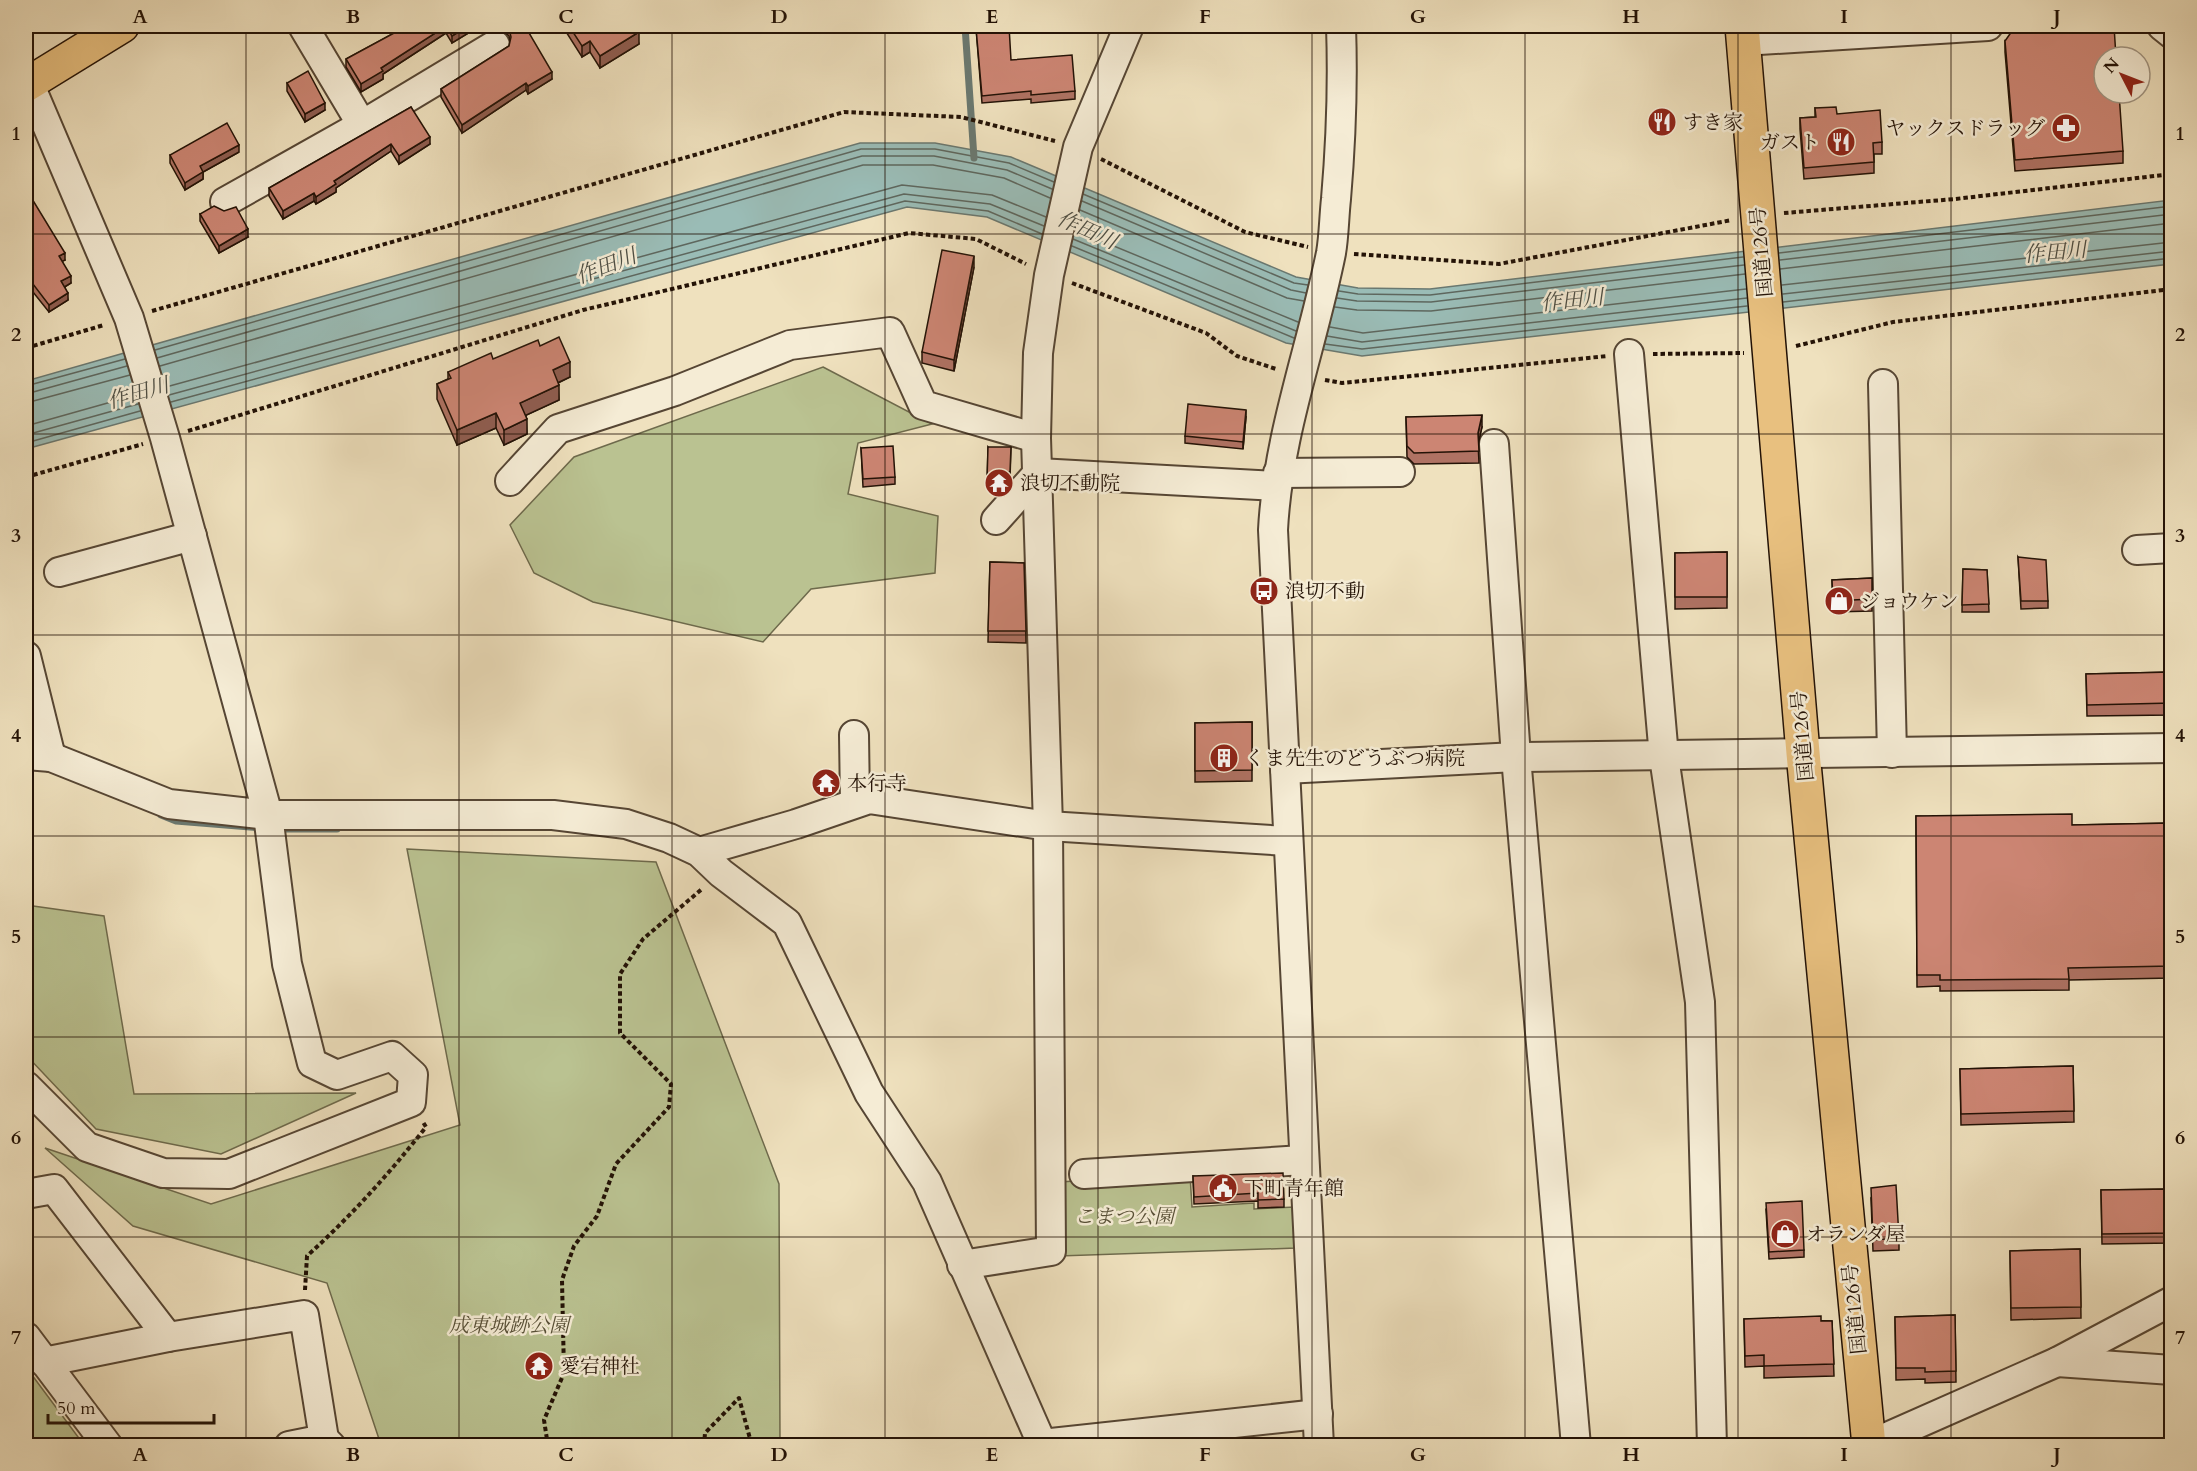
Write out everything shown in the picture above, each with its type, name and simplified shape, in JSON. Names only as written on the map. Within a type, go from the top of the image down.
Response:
[{"type":"main road","points":[[27,84],[122,26]]},
{"type":"main road","name":"国道126号","points":[[1742,33],[1803,753],[1868,1445]]},
{"type":"street","points":[[303,26],[362,125]]},
{"type":"street","points":[[962,1265],[1052,1251],[1048,826],[1036,438],[1038,353],[1049,275],[1078,147],[1129,26]]},
{"type":"street","points":[[1319,1446],[1287,841],[1274,530],[1276,480],[1299,376],[1331,252],[1338,171],[1342,68],[1341,26]]},
{"type":"street","points":[[1742,33],[1988,26]]},
{"type":"street","points":[[2162,26],[2172,34]]},
{"type":"street","points":[[225,202],[362,125],[495,45]]},
{"type":"street","points":[[26,1086],[87,1147],[163,1173],[229,1174],[411,1102],[413,1075],[392,1056],[337,1075],[312,1063],[287,964],[269,825],[165,438],[129,318],[27,84]]},
{"type":"street","points":[[510,481],[558,429],[675,391],[790,345],[890,332],[922,405],[1036,438]]},
{"type":"street","points":[[1629,354],[1664,757],[1700,1002],[1712,1446]]},
{"type":"street","points":[[1883,384],[1892,753]]},
{"type":"street","points":[[1494,444],[1515,757],[1576,1446]]},
{"type":"street","points":[[996,520],[1038,473],[1276,480],[1400,472]]},
{"type":"street","points":[[59,572],[192,536]]},
{"type":"street","points":[[2137,550],[2172,548]]},
{"type":"street","points":[[26,656],[38,756],[169,804],[269,825],[553,815],[626,824],[669,838],[699,852],[721,873],[788,923],[869,1093],[927,1182],[1042,1445],[1318,1414]]},
{"type":"street","points":[[854,735],[855,803]]},
{"type":"street","points":[[1285,769],[1515,757],[1664,757],[2172,748]]},
{"type":"street","points":[[699,852],[796,824],[869,799],[1048,826],[1287,841]]},
{"type":"street","points":[[1084,1174],[1304,1160]]},
{"type":"street","points":[[26,1194],[54,1190],[168,1337]]},
{"type":"street","points":[[1868,1445],[2057,1362],[2172,1301]]},
{"type":"street","points":[[44,1362],[168,1337],[304,1315],[328,1442],[290,1446]]},
{"type":"street","points":[[26,1337],[108,1446]]},
{"type":"street","points":[[2057,1362],[2172,1370]]},
{"type":"path","points":[[26,348],[844,112],[961,117],[1078,147],[1245,232],[1331,252],[1499,264],[1757,215],[1955,199],[2172,174]]},
{"type":"path","points":[[1770,352],[1893,322],[2172,289]]},
{"type":"path","points":[[548,1446],[544,1420],[564,1373],[562,1280],[574,1246],[597,1216],[616,1164],[669,1107],[671,1084],[620,1033],[620,974],[643,939],[711,881]]},
{"type":"path","points":[[304,1315],[307,1256],[352,1215],[426,1127],[411,1102]]},
{"type":"path","points":[[705,1446],[705,1434],[739,1398],[752,1446]]},
{"type":"green space","points":[[823,367],[932,424],[858,443],[848,494],[938,516],[935,573],[811,589],[763,642],[593,602],[534,573],[510,525],[574,457]]},
{"type":"green space","name":"成東城跡公園","points":[[407,849],[656,862],[779,1184],[780,1445],[381,1445],[327,1283],[133,1226],[45,1148],[211,1204],[460,1125]]},
{"type":"green space","points":[[26,905],[104,916],[134,1094],[356,1093],[221,1154],[96,1129],[26,1055]]},
{"type":"green space","name":"こまつ公園","points":[[1190,1175],[1192,1207],[1254,1203],[1254,1209],[1294,1207],[1296,1248],[1059,1256],[1058,1182]]},
{"type":"green space","points":[[26,1367],[84,1445],[26,1445]]},
{"type":"water","name":"作田川","points":[[860,143],[935,143],[1011,157],[1296,277],[1358,288],[1430,289],[2171,200],[2171,264],[1362,356],[1286,343],[987,217],[907,207],[26,449],[26,381]]},
{"type":"building","points":[[407,26],[446,26],[381,68],[383,71],[361,84],[346,59]]},
{"type":"building","points":[[446,26],[468,26],[452,36]]},
{"type":"building","points":[[505,26],[525,26],[552,72],[528,86],[526,83],[462,125],[441,89],[509,46],[511,37],[509,28]]},
{"type":"building","points":[[569,26],[634,26],[639,32],[600,56],[590,41],[582,46]]},
{"type":"building","points":[[1009,26],[1011,60],[1072,55],[1075,91],[1031,95],[1031,91],[982,96],[976,28]]},
{"type":"building","name":"ヤックスドラッグ","points":[[2075,26],[2114,26],[2115,45],[2092,45],[2092,105],[2120,105],[2123,151],[2015,160],[2005,41],[2012,31]]},
{"type":"building","points":[[308,71],[325,103],[305,114],[287,83]]},
{"type":"building","points":[[411,107],[430,137],[399,156],[391,144],[334,181],[336,184],[316,197],[314,193],[283,211],[269,188]]},
{"type":"building","name":"ガスト","points":[[1836,107],[1837,114],[1880,110],[1882,142],[1873,143],[1874,162],[1804,168],[1800,118],[1816,117],[1815,108]]},
{"type":"building","points":[[227,123],[239,145],[200,166],[203,172],[185,183],[170,155]]},
{"type":"building","points":[[26,189],[65,253],[59,256],[71,276],[61,281],[68,293],[49,305],[33,284],[26,289]]},
{"type":"building","points":[[214,206],[224,211],[236,207],[248,229],[219,246],[200,214]]},
{"type":"building","points":[[942,250],[974,256],[954,360],[922,352]]},
{"type":"building","points":[[559,337],[570,362],[553,370],[559,385],[520,403],[527,419],[504,430],[496,413],[457,430],[437,384],[451,378],[448,372],[491,353],[493,359],[538,340],[540,346]]},
{"type":"building","points":[[1188,404],[1246,410],[1243,442],[1185,436]]},
{"type":"building","points":[[1482,415],[1478,433],[1479,451],[1414,453],[1407,446],[1406,417]]},
{"type":"building","points":[[893,446],[895,477],[863,479],[861,448]]},
{"type":"building","points":[[988,447],[1011,447],[1010,471],[1003,480],[987,480]]},
{"type":"building","points":[[1727,552],[1727,597],[1675,597],[1675,553]]},
{"type":"building","points":[[2018,557],[2046,560],[2048,601],[2021,601]]},
{"type":"building","points":[[990,562],[1024,563],[1026,631],[988,631]]},
{"type":"building","points":[[1963,569],[1987,570],[1989,604],[1962,605]]},
{"type":"building","points":[[1872,578],[1872,599],[1833,601],[1832,580]]},
{"type":"building","points":[[2172,672],[2172,703],[2087,705],[2086,674]]},
{"type":"building","name":"くま先生のどうぶつ病院","points":[[1252,722],[1252,770],[1195,771],[1195,723]]},
{"type":"building","points":[[2072,814],[2072,825],[2172,823],[2172,966],[2068,968],[2069,979],[1940,980],[1940,975],[1917,975],[1916,816]]},
{"type":"building","points":[[2073,1066],[2074,1111],[1961,1114],[1960,1069]]},
{"type":"building","name":"下町青年館","points":[[1283,1173],[1284,1199],[1258,1200],[1258,1193],[1194,1197],[1193,1176]]},
{"type":"building","points":[[1896,1185],[1899,1238],[1873,1240],[1871,1188]]},
{"type":"building","points":[[2172,1189],[2172,1233],[2102,1234],[2101,1190]]},
{"type":"building","name":"オランダ屋","points":[[1802,1201],[1804,1250],[1769,1252],[1766,1203]]},
{"type":"building","points":[[2080,1249],[2081,1307],[2011,1308],[2010,1251]]},
{"type":"building","points":[[1955,1315],[1956,1371],[1925,1372],[1925,1368],[1896,1368],[1895,1317]]},
{"type":"building","points":[[1821,1316],[1821,1321],[1832,1321],[1834,1364],[1764,1366],[1764,1355],[1745,1356],[1744,1319]]},
{"type":"waterway","points":[[965,26],[974,158]]},
{"type":"waterway","points":[[161,815],[176,821],[263,828]]},
{"type":"waterway","points":[[277,829],[337,829]]},
{"type":"place","name":"すき家","points":[[1662,122]]},
{"type":"place","name":"ヤックスドラッグ","points":[[2066,128]]},
{"type":"place","name":"ガスト","points":[[1841,142]]},
{"type":"place","name":"浪切不動院","points":[[999,483]]},
{"type":"place","name":"浪切不動","points":[[1264,591]]},
{"type":"place","name":"ジョウケン","points":[[1839,601]]},
{"type":"place","name":"くま先生のどうぶつ病院","points":[[1224,758]]},
{"type":"place","name":"本行寺","points":[[826,783]]},
{"type":"place","name":"下町青年館","points":[[1223,1188]]},
{"type":"place","name":"オランダ屋","points":[[1785,1234]]},
{"type":"place","name":"愛宕神社","points":[[539,1366]]}]
